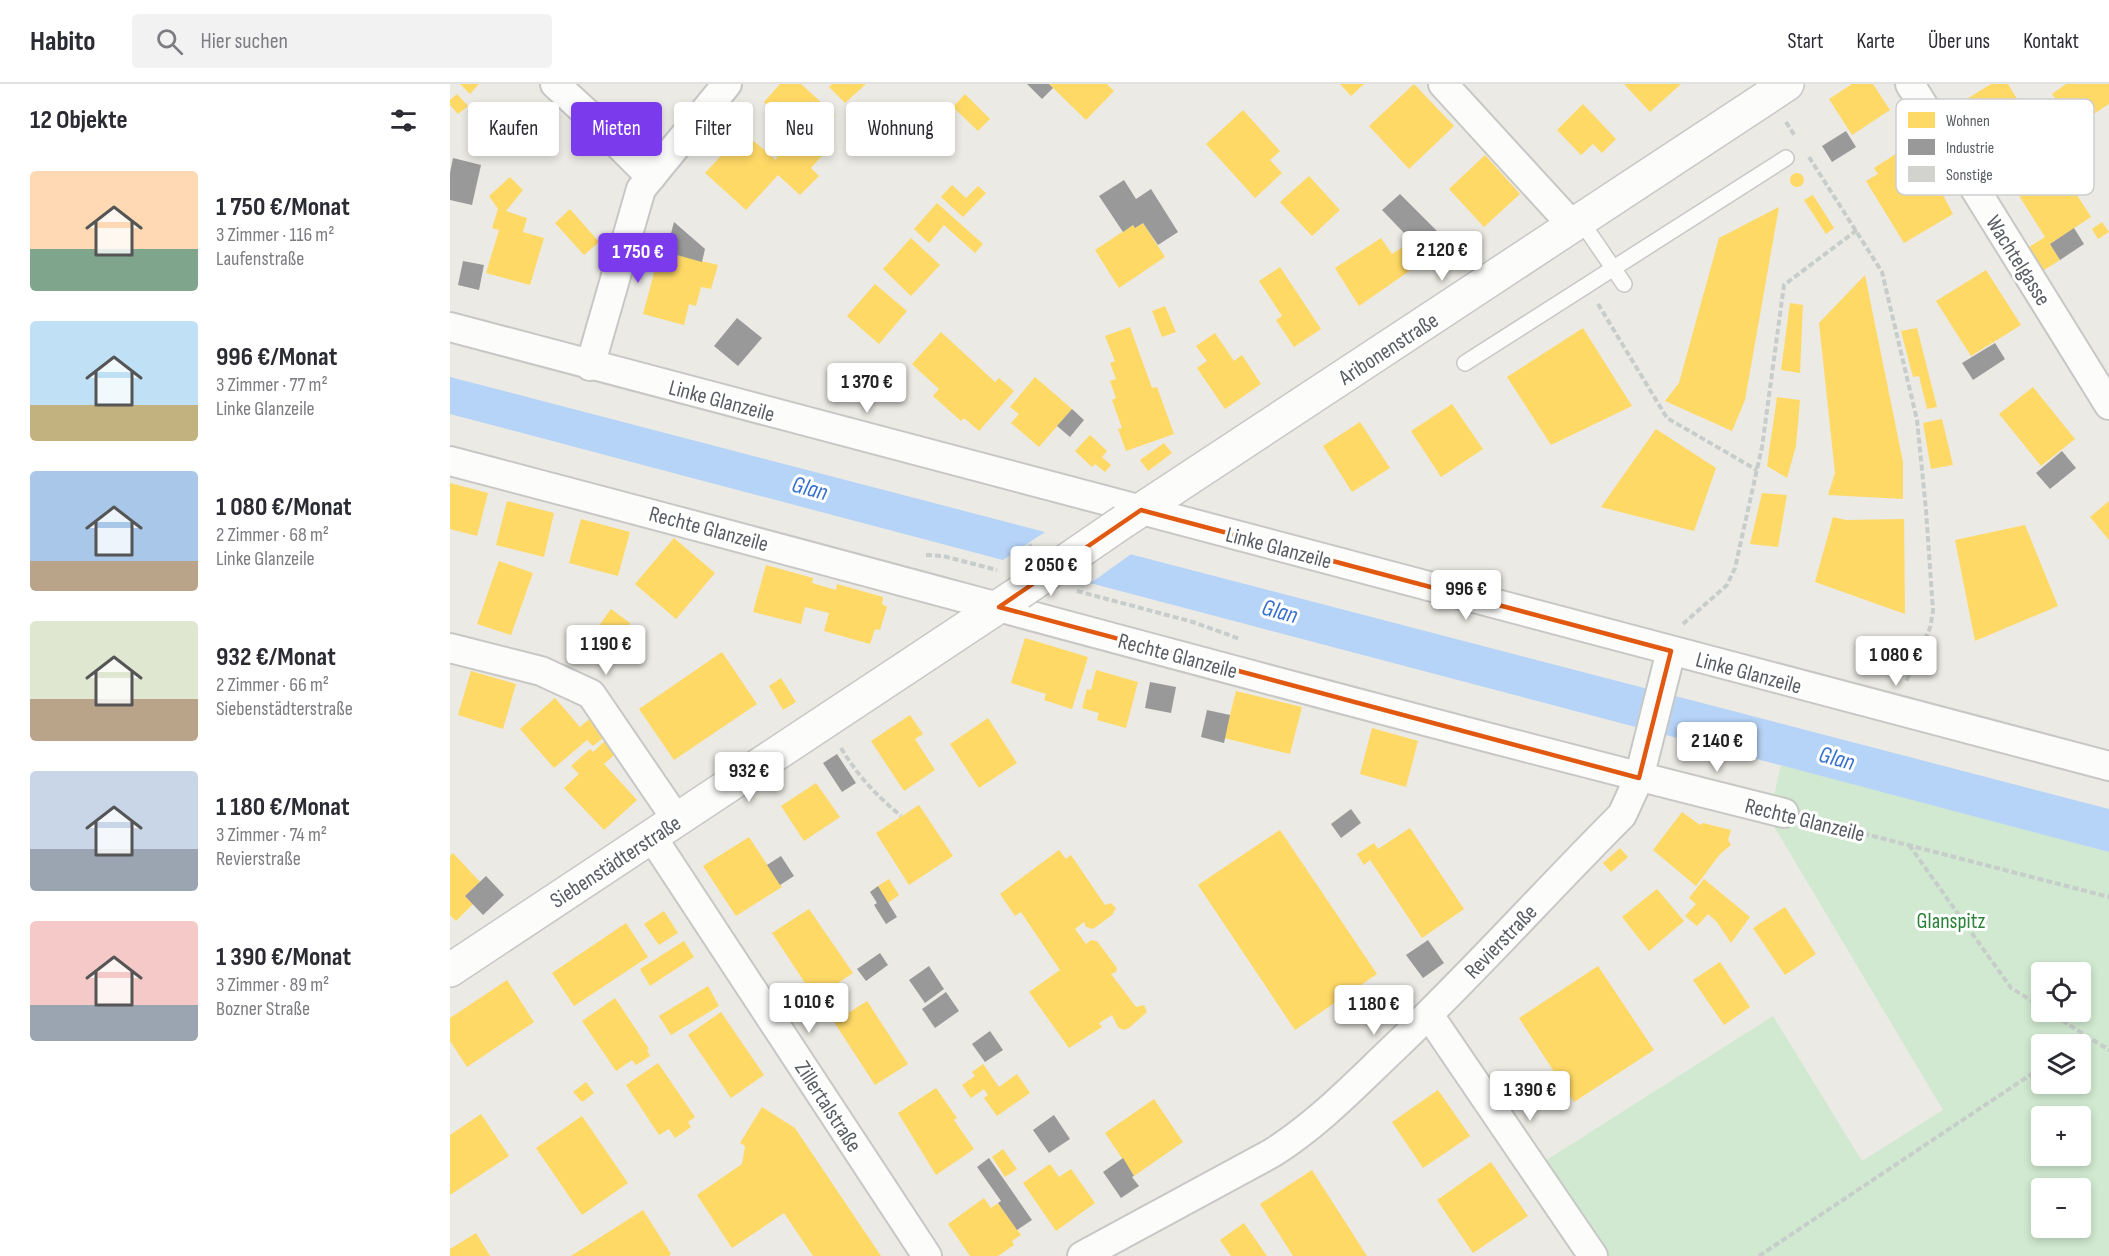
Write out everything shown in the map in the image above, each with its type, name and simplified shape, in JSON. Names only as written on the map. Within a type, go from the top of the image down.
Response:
[{"type":"street","points":[[555,84],[651,177]]},
{"type":"street","points":[[590,366],[641,189],[727,84]]},
{"type":"street","points":[[1443,84],[1577,223]]},
{"type":"street","name":"Wachtelgasse","points":[[1910,84],[1919,99]]},
{"type":"street","name":"Aribonenstraße","points":[[1009,600],[1132,516],[1778,90]]},
{"type":"street","name":"Wachtelgasse","points":[[1979,195],[2109,405]]},
{"type":"street","name":"Linke Glanzeile","points":[[450,327],[1132,516],[1671,651],[2109,766]]},
{"type":"street","name":"Rechte Glanzeile","points":[[450,461],[772,545],[1009,600],[1299,688],[1639,778],[1784,813]]},
{"type":"street","name":"Siebenstädterstraße","points":[[450,970],[1009,600]]},
{"type":"street","name":"Zillertalstraße","points":[[450,648],[541,671],[591,694],[664,828],[927,1256]]},
{"type":"street","name":"Revierstraße","points":[[1083,1256],[1300,1136],[1429,1015],[1622,815],[1639,778],[1671,651]]},
{"type":"street","points":[[1429,1015],[1593,1256]]},
{"type":"lane","points":[[1465,363],[1786,158]]},
{"type":"lane","points":[[1577,223],[1624,284]]},
{"type":"path","points":[[1778,90],[1797,139]]},
{"type":"path","points":[[1802,148],[1882,272],[1917,420],[1933,611],[1930,628],[1893,710]]},
{"type":"path","points":[[1671,651],[1676,629],[1727,585],[1735,568],[1762,447],[1784,285],[1857,230]]},
{"type":"path","points":[[1587,285],[1667,418],[1757,470]]},
{"type":"path","points":[[826,721],[857,773],[882,800],[901,816]]},
{"type":"path","name":"Rechte Glanzeile","points":[[1784,813],[2109,897]]},
{"type":"path","points":[[1908,844],[2011,988],[2031,1000]]},
{"type":"path","points":[[2065,1022],[2084,1034]]},
{"type":"path","points":[[2091,1039],[2109,1050]]},
{"type":"path","points":[[1759,1256],[2031,1074]]},
{"type":"highlighted area","points":[[1141,510],[1671,651],[1639,778],[999,607]]},
{"type":"green space","name":"Glanspitz","points":[[1781,765],[2109,852],[2109,1256],[1608,1256],[1545,1161],[1773,1016],[1862,1161],[1943,1110],[1769,818]]},
{"type":"water","name":"Glan","points":[[450,377],[2109,809],[2109,852],[450,414]]},
{"type":"pier","points":[[1048,530],[1134,552],[1088,585],[1000,562]]},
{"type":"building: Wohnen","points":[[460,84],[479,84],[470,94]]},
{"type":"building: Wohnen","points":[[780,84],[801,84],[821,102],[765,103]]},
{"type":"building: Wohnen","points":[[832,84],[866,84],[845,103],[829,87]]},
{"type":"building: Wohnen","points":[[1049,84],[1107,84],[1114,91],[1086,120]]},
{"type":"building: Wohnen","points":[[1340,84],[1364,84],[1351,96]]},
{"type":"building: Wohnen","points":[[1414,84],[1454,126],[1409,169],[1369,126]]},
{"type":"building: Wohnen","points":[[1624,84],[1681,84],[1650,112]]},
{"type":"building: Wohnen","points":[[1852,84],[1873,84],[1890,110],[1852,135],[1829,99]]},
{"type":"building: Wohnen","points":[[1991,84],[2008,84],[2017,99],[1967,99]]},
{"type":"building: Wohnen","points":[[2066,84],[2109,84],[2109,104],[2094,114],[2094,99],[2056,99],[2052,94]]},
{"type":"building: Wohnen","points":[[457,94],[468,106],[458,114],[450,105],[450,100]]},
{"type":"building: Wohnen","points":[[965,94],[990,119],[978,131],[955,109],[955,105]]},
{"type":"building: Wohnen","points":[[1583,104],[1616,139],[1602,153],[1593,144],[1581,155],[1557,130]]},
{"type":"building: Wohnen","points":[[1243,110],[1280,151],[1270,160],[1282,173],[1255,198],[1206,144]]},
{"type":"building: Wohnen","points":[[753,140],[765,151],[765,156],[771,156],[776,160],[777,156],[822,156],[811,168],[819,176],[800,195],[778,175],[746,210],[705,173],[721,156],[753,156]]},
{"type":"building: Wohnen","points":[[1896,154],[1896,195],[1943,195],[1953,214],[1904,243],[1866,181],[1878,174],[1874,168]]},
{"type":"building: Wohnen","points":[[1485,155],[1520,194],[1484,227],[1449,189]]},
{"type":"building: Wohnen","points":[[1794,173],[1800,173],[1804,180],[1800,187],[1794,187],[1790,183],[1790,177]]},
{"type":"building: Wohnen","points":[[1309,176],[1340,210],[1312,236],[1280,202]]},
{"type":"building: Wohnen","points":[[510,177],[523,190],[506,211],[527,218],[523,232],[544,238],[530,285],[486,273],[499,230],[492,228],[498,209],[489,196]]},
{"type":"building: Wohnen","points":[[952,185],[966,198],[978,186],[986,193],[963,217],[941,197]]},
{"type":"building: Wohnen","points":[[1813,195],[1834,228],[1826,234],[1804,200]]},
{"type":"building: Wohnen","points":[[2019,195],[2077,195],[2091,217],[2050,244],[2060,260],[2041,272],[2026,249],[2045,237]]},
{"type":"building: Wohnen","points":[[937,203],[983,244],[975,253],[944,225],[929,243],[914,229]]},
{"type":"building: Wohnen","points":[[1779,207],[1745,400],[1732,431],[1665,401],[1679,383],[1719,238]]},
{"type":"building: Wohnen","points":[[570,209],[599,242],[584,255],[555,223]]},
{"type":"building: Wohnen","points":[[2102,222],[2109,232],[2098,239],[2092,229]]},
{"type":"building: Wohnen","points":[[1143,223],[1165,257],[1119,288],[1095,250],[1133,225],[1135,228]]},
{"type":"building: Wohnen","points":[[911,238],[940,265],[911,296],[883,269]]},
{"type":"building: Wohnen","points":[[1381,238],[1392,254],[1412,241],[1428,258],[1359,306],[1335,268]]},
{"type":"building: Wohnen","points":[[660,251],[718,265],[711,289],[701,287],[696,306],[689,304],[684,325],[643,314]]},
{"type":"building: Wohnen","points":[[1280,267],[1321,329],[1294,347],[1276,320],[1282,316],[1259,281]]},
{"type":"building: Wohnen","points":[[1986,270],[2021,325],[1971,356],[1936,301]]},
{"type":"building: Wohnen","points":[[1865,275],[1903,462],[1903,499],[1828,495],[1835,473],[1819,323]]},
{"type":"building: Wohnen","points":[[875,284],[907,311],[879,344],[847,316]]},
{"type":"building: Wohnen","points":[[1790,303],[1803,305],[1800,373],[1781,370]]},
{"type":"building: Wohnen","points":[[1165,306],[1176,332],[1162,337],[1152,311]]},
{"type":"building: Wohnen","points":[[1130,327],[1152,388],[1157,387],[1174,434],[1126,451],[1118,429],[1122,428],[1112,400],[1116,398],[1110,381],[1116,379],[1110,363],[1115,361],[1105,336]]},
{"type":"building: Wohnen","points":[[1583,328],[1632,406],[1551,445],[1507,377]]},
{"type":"building: Wohnen","points":[[1917,328],[1937,407],[1927,409],[1919,376],[1913,377],[1901,331]]},
{"type":"building: Wohnen","points":[[941,332],[995,382],[999,378],[1014,391],[979,431],[964,418],[961,421],[933,396],[939,389],[912,364]]},
{"type":"building: Wohnen","points":[[1215,333],[1234,361],[1242,355],[1261,384],[1225,409],[1197,368],[1207,361],[1196,346]]},
{"type":"building: Wohnen","points":[[1035,377],[1072,409],[1039,447],[1011,423],[1019,414],[1010,407]]},
{"type":"building: Wohnen","points":[[2033,387],[2075,439],[2041,466],[1999,414]]},
{"type":"building: Wohnen","points":[[1777,397],[1800,400],[1796,446],[1787,478],[1767,466]]},
{"type":"building: Wohnen","points":[[1452,404],[1483,449],[1441,477],[1411,431]]},
{"type":"building: Wohnen","points":[[1942,419],[1953,465],[1931,469],[1923,423]]},
{"type":"building: Wohnen","points":[[1360,422],[1390,468],[1352,492],[1323,446]]},
{"type":"building: Wohnen","points":[[1656,429],[1716,468],[1694,531],[1601,507]]},
{"type":"building: Wohnen","points":[[1090,435],[1107,451],[1102,457],[1111,465],[1105,472],[1095,464],[1092,467],[1075,451]]},
{"type":"building: Wohnen","points":[[1164,443],[1172,453],[1148,471],[1140,460]]},
{"type":"building: Wohnen","points":[[450,483],[488,493],[477,536],[450,529]]},
{"type":"building: Wohnen","points":[[1762,493],[1787,495],[1778,547],[1750,544]]},
{"type":"building: Wohnen","points":[[507,501],[554,513],[544,557],[496,545]]},
{"type":"building: Wohnen","points":[[2109,501],[2109,540],[2090,517]]},
{"type":"building: Wohnen","points":[[1833,517],[1846,520],[1904,519],[1905,614],[1815,582]]},
{"type":"building: Wohnen","points":[[581,519],[630,532],[618,576],[569,563]]},
{"type":"building: Wohnen","points":[[2025,525],[2058,606],[1975,641],[1955,540]]},
{"type":"building: Wohnen","points":[[674,538],[715,573],[676,619],[635,584]]},
{"type":"building: Wohnen","points":[[499,561],[533,573],[511,635],[477,624]]},
{"type":"building: Wohnen","points":[[766,565],[813,578],[812,583],[836,590],[837,584],[883,597],[882,604],[887,607],[880,630],[875,629],[870,644],[824,631],[829,613],[805,607],[801,624],[753,612]]},
{"type":"building: Wohnen","points":[[611,609],[630,623],[616,644],[596,630]]},
{"type":"building: Wohnen","points":[[1025,638],[1088,657],[1072,709],[1044,700],[1046,694],[1011,683]]},
{"type":"building: Wohnen","points":[[722,652],[757,704],[674,760],[639,709]]},
{"type":"building: Wohnen","points":[[1096,670],[1138,682],[1126,728],[1097,720],[1099,713],[1082,708],[1087,689],[1091,690]]},
{"type":"building: Wohnen","points":[[471,671],[516,684],[503,729],[458,715]]},
{"type":"building: Wohnen","points":[[781,678],[796,702],[783,710],[769,686]]},
{"type":"building: Wohnen","points":[[1236,691],[1302,707],[1290,754],[1224,738]]},
{"type":"building: Wohnen","points":[[555,698],[580,727],[593,716],[608,734],[593,746],[587,740],[554,768],[520,729]]},
{"type":"building: Wohnen","points":[[910,715],[923,734],[915,739],[935,770],[904,791],[871,741]]},
{"type":"building: Wohnen","points":[[988,718],[1017,763],[979,788],[950,744]]},
{"type":"building: Wohnen","points":[[1372,728],[1418,741],[1406,787],[1360,774]]},
{"type":"building: Wohnen","points":[[609,737],[621,749],[604,764],[637,800],[604,830],[564,788],[579,774],[571,766],[590,749],[593,752]]},
{"type":"building: Wohnen","points":[[816,783],[840,817],[804,841],[781,806]]},
{"type":"building: Wohnen","points":[[919,805],[953,856],[909,885],[876,833]]},
{"type":"building: Wohnen","points":[[1682,812],[1700,825],[1703,823],[1731,830],[1728,840],[1731,845],[1720,854],[1696,886],[1653,850]]},
{"type":"building: Wohnen","points":[[1410,828],[1464,909],[1422,938],[1370,860],[1364,865],[1357,854],[1374,843],[1378,849]]},
{"type":"building: Wohnen","points":[[1280,830],[1377,974],[1295,1030],[1198,885]]},
{"type":"building: Wohnen","points":[[749,837],[782,887],[736,916],[703,866]]},
{"type":"building: Wohnen","points":[[1620,848],[1628,857],[1611,872],[1603,863]]},
{"type":"building: Wohnen","points":[[1059,850],[1066,859],[1071,855],[1105,905],[1111,903],[1116,908],[1112,915],[1093,929],[1086,927],[1084,922],[1075,929],[1086,944],[1091,940],[1097,941],[1117,968],[1116,972],[1111,974],[1136,1007],[1144,1005],[1147,1012],[1129,1028],[1123,1030],[1118,1027],[1112,1015],[1099,1023],[1102,1027],[1069,1048],[1029,992],[1060,970],[1021,912],[1015,916],[1000,894]]},
{"type":"building: Wohnen","points":[[453,853],[480,882],[465,896],[473,904],[456,921],[450,915],[450,856]]},
{"type":"building: Wohnen","points":[[889,879],[899,895],[888,903],[878,886]]},
{"type":"building: Wohnen","points":[[1704,879],[1750,917],[1731,943],[1717,922],[1708,914],[1697,926],[1685,916],[1696,904],[1689,898]]},
{"type":"building: Wohnen","points":[[1657,889],[1684,921],[1649,951],[1622,917]]},
{"type":"building: Wohnen","points":[[1785,907],[1816,954],[1785,975],[1753,928]]},
{"type":"building: Wohnen","points":[[809,909],[853,973],[815,998],[772,933]]},
{"type":"building: Wohnen","points":[[664,911],[678,933],[659,945],[644,924]]},
{"type":"building: Wohnen","points":[[626,923],[648,957],[574,1006],[552,973]]},
{"type":"building: Wohnen","points":[[684,941],[694,957],[650,986],[640,969]]},
{"type":"building: Wohnen","points":[[1720,962],[1750,1007],[1724,1025],[1693,980]]},
{"type":"building: Wohnen","points":[[1598,966],[1654,1050],[1574,1102],[1519,1018]]},
{"type":"building: Wohnen","points":[[507,980],[534,1022],[467,1067],[450,1041],[450,1018]]},
{"type":"building: Wohnen","points":[[708,986],[719,1006],[671,1035],[659,1016]]},
{"type":"building: Wohnen","points":[[615,998],[649,1049],[647,1050],[650,1056],[636,1065],[632,1060],[616,1071],[582,1021]]},
{"type":"building: Wohnen","points":[[867,1001],[908,1064],[875,1085],[834,1022]]},
{"type":"building: Wohnen","points":[[721,1012],[764,1075],[731,1098],[688,1035]]},
{"type":"building: Wohnen","points":[[658,1063],[695,1117],[688,1122],[691,1127],[675,1138],[669,1129],[659,1135],[626,1085]]},
{"type":"building: Wohnen","points":[[983,1064],[999,1087],[1017,1074],[1030,1093],[997,1116],[984,1098],[988,1095],[984,1089],[971,1098],[962,1085],[975,1076],[972,1072]]},
{"type":"building: Wohnen","points":[[586,1082],[594,1093],[582,1102],[573,1092]]},
{"type":"building: Wohnen","points":[[936,1088],[957,1118],[954,1120],[974,1149],[936,1175],[898,1113]]},
{"type":"building: Wohnen","points":[[1438,1090],[1470,1136],[1423,1168],[1392,1122]]},
{"type":"building: Wohnen","points":[[1154,1099],[1183,1142],[1134,1176],[1105,1133]]},
{"type":"building: Wohnen","points":[[762,1107],[795,1128],[881,1256],[813,1256],[784,1213],[732,1248],[697,1195],[742,1164],[745,1146],[740,1143]]},
{"type":"building: Wohnen","points":[[481,1114],[509,1156],[450,1195],[450,1135]]},
{"type":"building: Wohnen","points":[[582,1116],[628,1183],[582,1215],[536,1148]]},
{"type":"building: Wohnen","points":[[1003,1149],[1017,1169],[1005,1177],[992,1157]]},
{"type":"building: Wohnen","points":[[1491,1162],[1528,1216],[1473,1253],[1437,1200]]},
{"type":"building: Wohnen","points":[[1050,1164],[1059,1177],[1071,1169],[1095,1203],[1056,1231],[1023,1183]]},
{"type":"building: Wohnen","points":[[1312,1170],[1367,1256],[1293,1256],[1260,1204]]},
{"type":"building: Wohnen","points":[[984,1198],[991,1208],[998,1203],[1021,1235],[1012,1241],[1014,1245],[998,1256],[970,1256],[948,1224]]},
{"type":"building: Wohnen","points":[[643,1210],[671,1254],[669,1256],[571,1256]]},
{"type":"building: Wohnen","points":[[1244,1223],[1267,1256],[1231,1256],[1220,1240]]},
{"type":"building: Wohnen","points":[[476,1233],[490,1256],[450,1256],[450,1249]]},
{"type":"building: Industrie","points":[[1027,84],[1049,84],[1053,88],[1042,99]]},
{"type":"building: Industrie","points":[[1846,131],[1856,147],[1832,162],[1822,146]]},
{"type":"building: Industrie","points":[[453,158],[481,165],[472,205],[450,200],[450,173]]},
{"type":"building: Industrie","points":[[1124,180],[1136,199],[1151,189],[1178,232],[1158,245],[1143,223],[1135,228],[1133,225],[1123,232],[1099,196]]},
{"type":"building: Industrie","points":[[1400,194],[1446,240],[1428,258],[1382,210]]},
{"type":"building: Industrie","points":[[674,222],[705,249],[702,262],[666,252]]},
{"type":"building: Industrie","points":[[2074,228],[2084,244],[2060,260],[2050,244]]},
{"type":"building: Industrie","points":[[463,261],[484,265],[479,290],[458,285]]},
{"type":"building: Industrie","points":[[737,318],[762,338],[738,366],[714,346]]},
{"type":"building: Industrie","points":[[1995,343],[2005,359],[1973,380],[1962,363]]},
{"type":"building: Industrie","points":[[1072,409],[1084,420],[1070,437],[1057,426]]},
{"type":"building: Industrie","points":[[2062,451],[2076,468],[2050,489],[2036,473]]},
{"type":"building: Industrie","points":[[1150,682],[1176,687],[1171,713],[1145,708]]},
{"type":"building: Industrie","points":[[1207,710],[1230,715],[1224,743],[1201,737]]},
{"type":"building: Industrie","points":[[837,754],[856,783],[842,792],[823,763]]},
{"type":"building: Industrie","points":[[1351,809],[1361,823],[1341,838],[1331,824]]},
{"type":"building: Industrie","points":[[781,856],[794,876],[780,885],[767,865]]},
{"type":"building: Industrie","points":[[486,876],[504,895],[483,915],[465,896]]},
{"type":"building: Industrie","points":[[878,886],[897,917],[886,924],[874,905],[877,903],[870,892]]},
{"type":"building: Industrie","points":[[1428,940],[1444,963],[1423,978],[1406,955]]},
{"type":"building: Industrie","points":[[880,953],[888,965],[866,981],[857,969]]},
{"type":"building: Industrie","points":[[929,966],[944,989],[925,1003],[909,980]]},
{"type":"building: Industrie","points":[[946,992],[959,1011],[935,1028],[922,1009]]},
{"type":"building: Industrie","points":[[990,1031],[1003,1050],[985,1062],[972,1044]]},
{"type":"building: Industrie","points":[[1054,1115],[1070,1139],[1049,1153],[1033,1130]]},
{"type":"building: Industrie","points":[[989,1158],[1032,1220],[1017,1230],[998,1203],[1001,1201],[977,1167]]},
{"type":"building: Industrie","points":[[1123,1158],[1139,1186],[1121,1198],[1103,1172]]},
{"type":"building: Sonstige","points":[[1031,543],[1034,549],[1017,560],[1013,555]]}]
